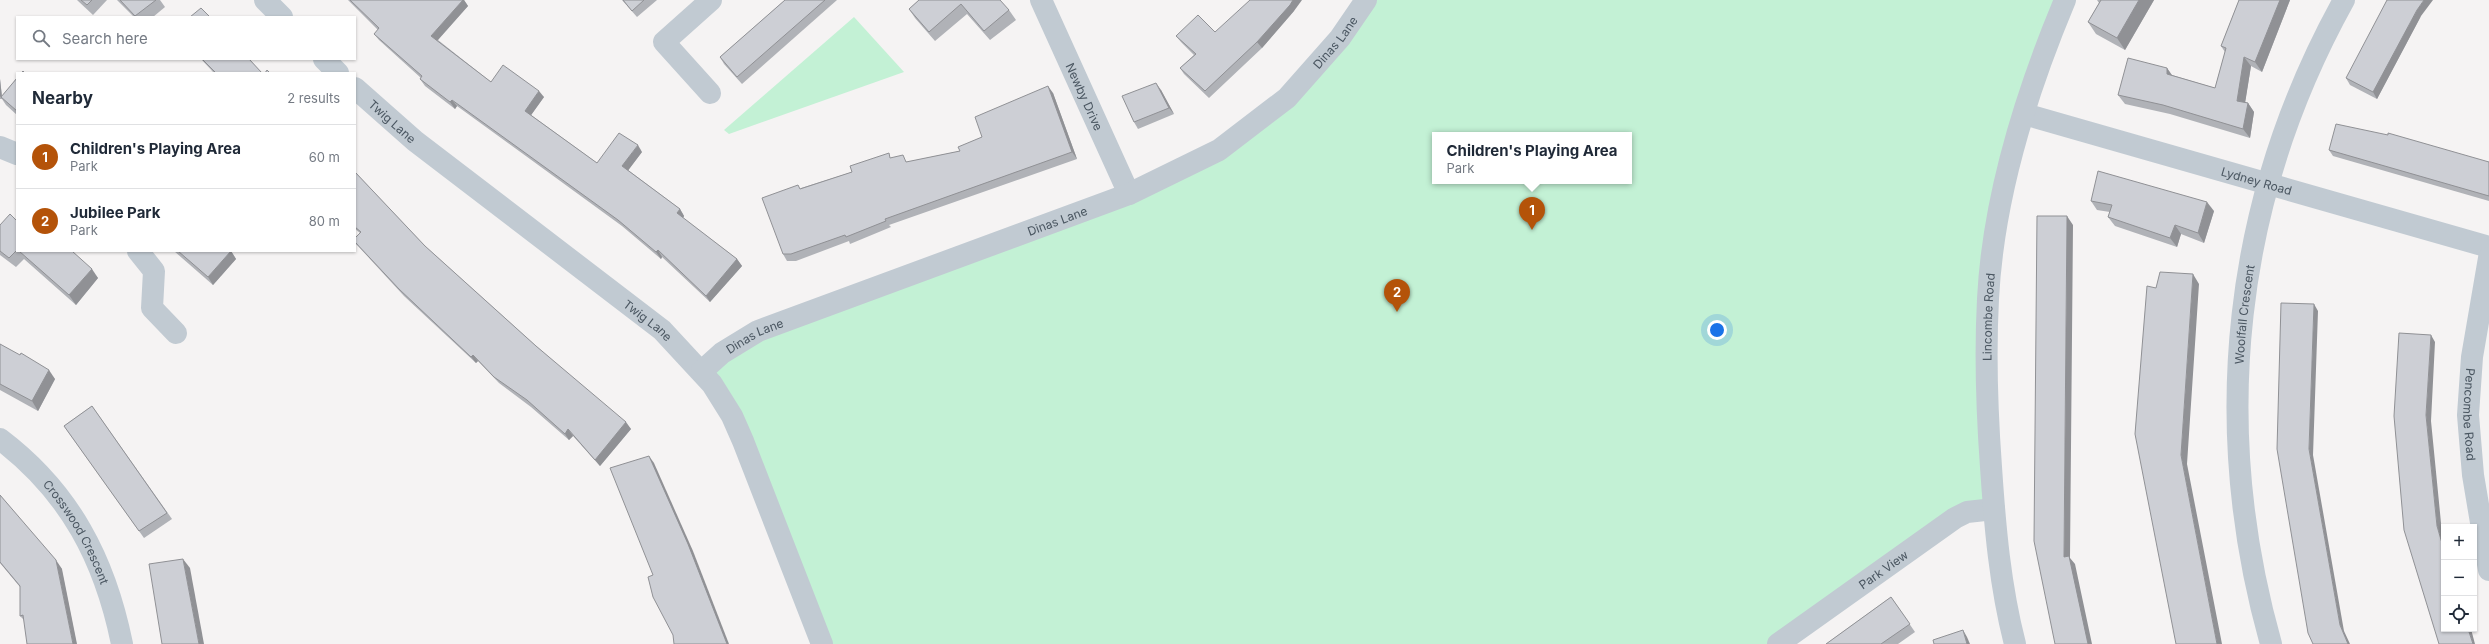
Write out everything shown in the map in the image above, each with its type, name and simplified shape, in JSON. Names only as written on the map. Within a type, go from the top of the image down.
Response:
[{"type":"street","points":[[265,0],[281,16]]},
{"type":"street","points":[[710,92],[664,42],[711,0]]},
{"type":"street","name":"Newby Drive","points":[[1041,0],[1129,194]]},
{"type":"street","name":"Dinas Lane","points":[[702,371],[727,349],[758,331],[1129,194],[1219,150],[1287,98],[1340,38],[1366,0]]},
{"type":"street","name":"Lincombe Road","points":[[2015,644],[2006,603],[1994,509],[1986,402],[1988,298],[1996,232],[2014,146],[2042,56],[2065,0]]},
{"type":"street","name":"Woolfall Crescent","points":[[2271,644],[2256,587],[2248,540],[2239,469],[2236,394],[2242,305],[2250,259],[2268,185],[2297,99],[2344,0]]},
{"type":"street","points":[[325,60],[337,72]]},
{"type":"street","name":"Twig Lane","points":[[356,89],[415,141],[662,330],[702,371],[732,416],[822,644]]},
{"type":"street","name":"Lydney Road","points":[[2024,114],[2489,247]]},
{"type":"street","points":[[0,147],[16,154]]},
{"type":"street","points":[[139,252],[154,271],[152,308],[176,333]]},
{"type":"street","name":"Pencombe Road","points":[[2489,258],[2472,357],[2468,415],[2472,475],[2489,570]]},
{"type":"street","name":"Crosswood Crescent","points":[[0,439],[37,472],[78,522],[105,579],[122,644]]},
{"type":"street","name":"Park View","points":[[1778,644],[1955,518],[1967,512],[1994,509]]},
{"type":"green space","points":[[1361,0],[2062,0],[2042,40],[1988,298],[1994,509],[1978,510],[1778,644],[822,644],[702,371],[770,326],[1219,150],[1287,98]]},
{"type":"green space","points":[[854,17],[904,72],[729,134],[724,130]]},
{"type":"building","points":[[81,0],[92,0],[87,5]]},
{"type":"building","points":[[120,0],[156,0],[135,16]]},
{"type":"building","points":[[350,0],[463,0],[431,36],[491,82],[503,65],[539,91],[525,111],[597,163],[619,133],[638,145],[622,166],[680,209],[677,213],[737,259],[706,296],[658,250],[656,252],[618,220],[452,100],[450,102],[420,79],[422,76],[374,34],[379,28]]},
{"type":"building","points":[[623,0],[644,0],[632,11]]},
{"type":"building","points":[[785,0],[825,0],[737,77],[720,57]]},
{"type":"building","points":[[919,0],[1000,0],[1009,10],[984,31],[961,4],[929,32],[909,9]]},
{"type":"building","points":[[1250,0],[1293,0],[1257,42],[1205,91],[1180,68],[1196,54],[1176,36],[1198,15],[1215,32]]},
{"type":"building","points":[[2101,0],[2139,0],[2117,38],[2088,22]]},
{"type":"building","points":[[2239,0],[2280,0],[2255,62],[2244,57],[2237,101],[2248,103],[2243,129],[2163,105],[2118,95],[2128,58],[2167,68],[2167,74],[2215,88],[2226,48],[2221,46]]},
{"type":"building","points":[[2387,0],[2424,0],[2417,10],[2373,92],[2346,78]]},
{"type":"building","points":[[201,8],[209,16],[191,16]]},
{"type":"building","points":[[203,60],[250,60],[261,72],[215,72]]},
{"type":"building","points":[[16,79],[16,110],[1,97]]},
{"type":"building","points":[[1156,83],[1169,108],[1134,122],[1122,96]]},
{"type":"building","points":[[1048,86],[1072,152],[885,219],[886,221],[846,237],[845,235],[791,254],[783,254],[762,198],[798,185],[800,189],[852,172],[850,166],[889,153],[890,158],[903,155],[906,162],[960,151],[958,147],[982,137],[975,117]]},
{"type":"building","points":[[2336,124],[2388,135],[2388,133],[2489,162],[2489,196],[2329,150]]},
{"type":"building","points":[[2098,171],[2207,202],[2198,233],[2175,225],[2170,238],[2108,217],[2112,205],[2091,201]]},
{"type":"building","points":[[356,173],[425,246],[536,346],[626,422],[595,460],[568,429],[565,434],[527,400],[494,377],[473,355],[471,357],[399,289],[356,243],[356,237],[361,232],[356,228]]},
{"type":"building","points":[[10,214],[16,220],[16,251],[9,258],[0,251],[0,225]]},
{"type":"building","points":[[2037,216],[2067,216],[2064,557],[2069,556],[2088,644],[2055,644],[2034,541]]},
{"type":"building","points":[[20,252],[73,252],[92,269],[69,295]]},
{"type":"building","points":[[179,252],[230,252],[208,277]]},
{"type":"building","points":[[2160,272],[2193,274],[2181,455],[2217,644],[2176,644],[2135,434],[2147,286],[2156,288]]},
{"type":"building","points":[[2281,303],[2314,304],[2309,449],[2340,625],[2348,644],[2313,644],[2308,633],[2277,449]]},
{"type":"building","points":[[2399,333],[2431,335],[2426,415],[2437,526],[2441,540],[2441,632],[2469,632],[2473,644],[2439,644],[2404,530],[2394,416]]},
{"type":"building","points":[[0,344],[20,355],[21,353],[49,370],[32,401],[0,384]]},
{"type":"building","points":[[92,406],[167,513],[139,531],[64,426]]},
{"type":"building","points":[[649,456],[688,544],[727,644],[674,644],[673,635],[653,597],[648,577],[653,575],[610,468]]},
{"type":"building","points":[[0,495],[56,560],[73,644],[27,644],[23,615],[20,616],[20,586],[0,562]]},
{"type":"building","points":[[183,559],[199,644],[162,644],[149,564]]},
{"type":"building","points":[[1891,597],[1910,624],[1881,644],[1826,644]]},
{"type":"building","points":[[1963,630],[1967,644],[1934,644],[1933,640]]},
{"type":"place","name":"Children's Playing Area","points":[[1532,230]]},
{"type":"place","name":"Jubilee Park","points":[[1397,312]]}]
